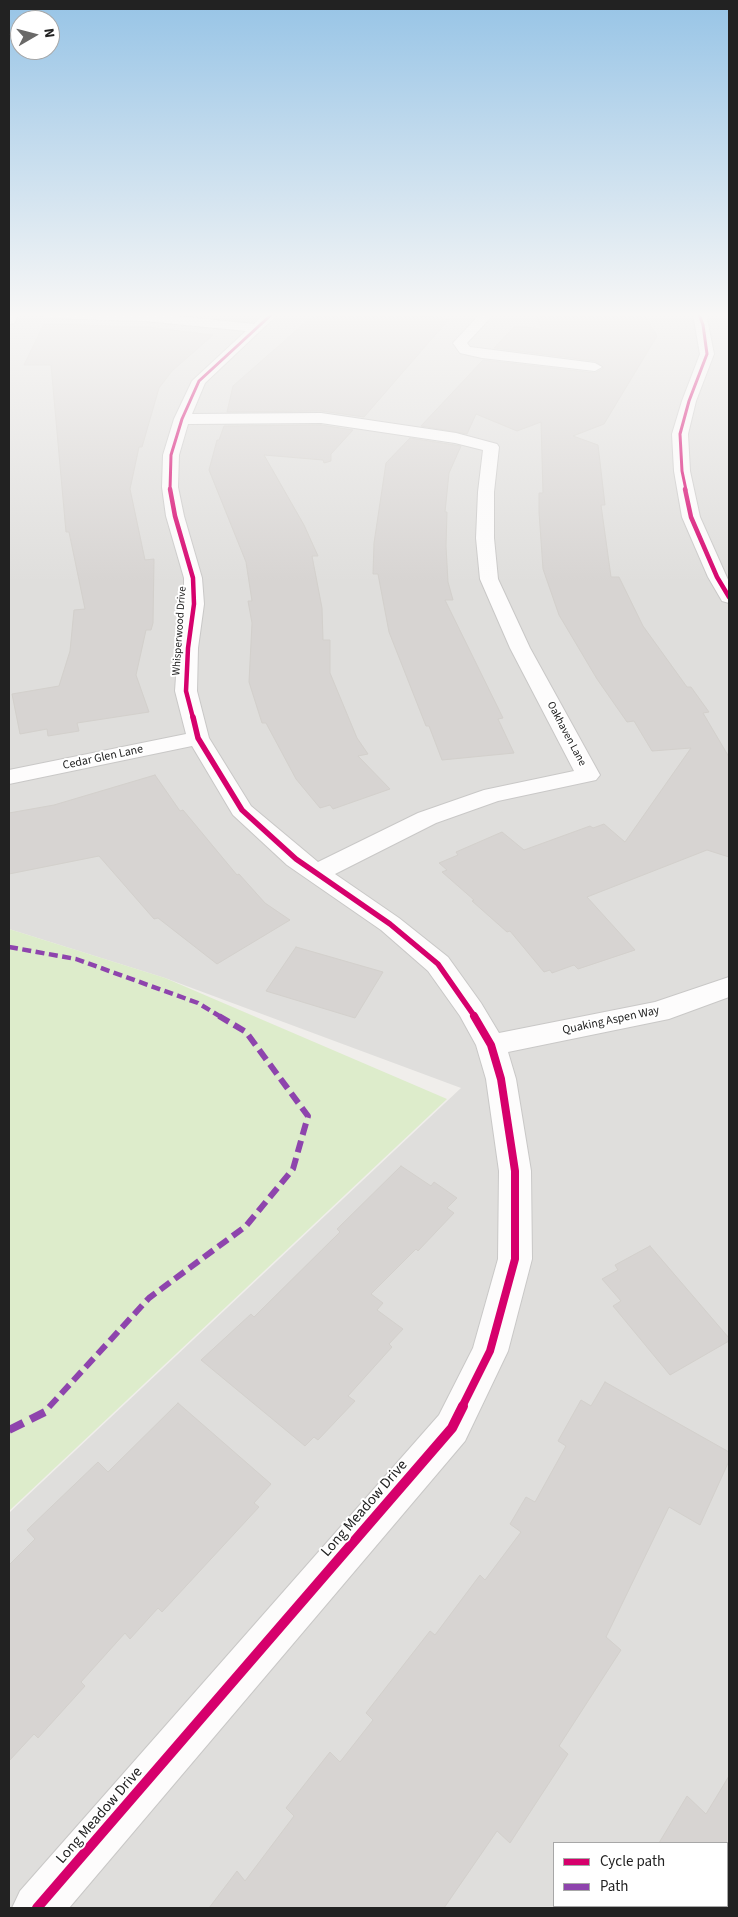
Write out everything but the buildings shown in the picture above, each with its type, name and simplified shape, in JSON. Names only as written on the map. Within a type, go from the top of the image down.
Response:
[{"type":"street","name":"Whisperwood Drive","points":[[189,403],[182,419],[172,455],[170,487],[175,516],[193,578],[194,604],[188,648],[186,691],[198,738],[242,810],[296,859],[318,872],[390,924],[438,964],[471,1010],[491,1045]]},
{"type":"street","points":[[688,403],[680,434],[682,471],[691,518],[717,577],[729,597]]},
{"type":"street","name":"Oakhaven Lane","points":[[182,419],[321,418],[456,438],[492,447],[486,492],[485,538],[489,579],[520,648],[588,775],[492,795],[427,818],[318,872]]},
{"type":"street","name":"Cedar Glen Lane","points":[[9,777],[198,738]]},
{"type":"street","name":"Quaking Aspen Way","points":[[491,1045],[659,1012],[729,987]]},
{"type":"street","name":"Long Meadow Drive","points":[[37,1908],[452,1428],[490,1351],[515,1259],[516,1171],[501,1079],[491,1045]]},
{"type":"shaded area","points":[[9,403],[729,403],[729,1908],[9,1908],[9,1513],[461,1088],[165,978],[9,929]]},
{"type":"green space","points":[[9,929],[165,978],[447,1099],[9,1511]]},
{"type":"marked path","points":[[9,947],[76,959],[198,1003],[246,1032],[308,1116],[293,1169],[246,1226],[149,1298],[45,1412],[9,1430]]},
{"type":"cycle path","points":[[37,1908],[452,1428],[490,1351],[515,1259],[515,1171],[501,1079],[491,1045],[471,1010],[438,964],[390,924],[296,859],[242,810],[198,738],[186,691],[188,648],[194,604],[193,578],[175,516],[170,487],[171,455],[189,403]]},
{"type":"cycle path","points":[[688,403],[680,434],[682,471],[691,517],[717,577],[729,597]]}]
